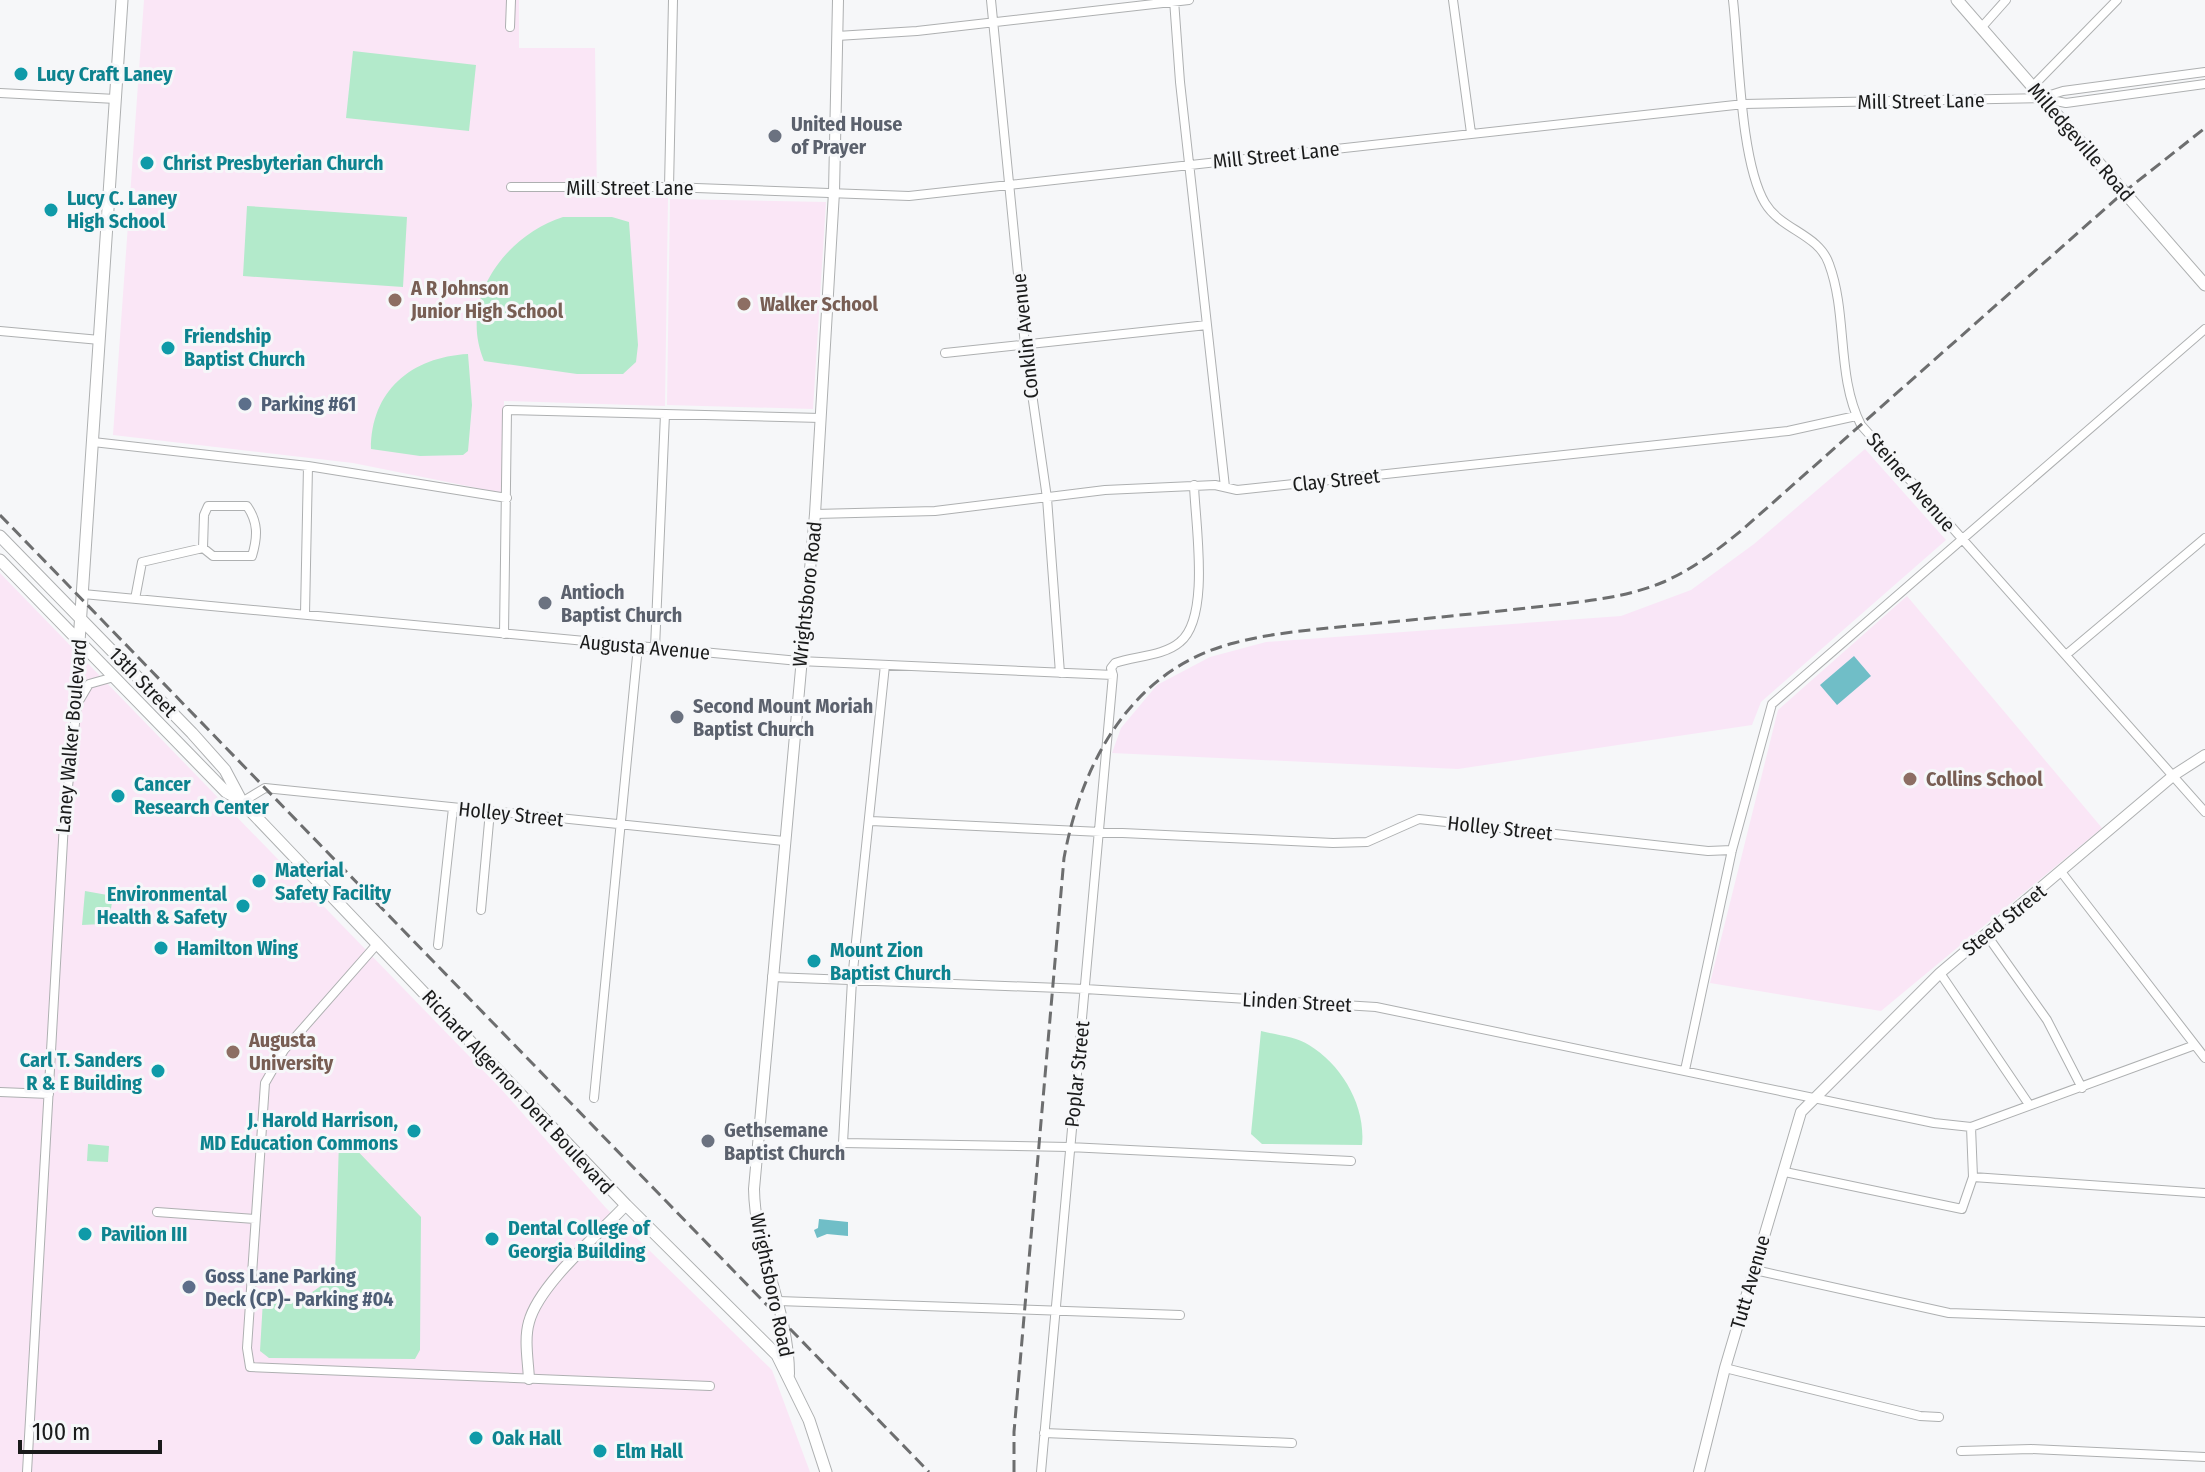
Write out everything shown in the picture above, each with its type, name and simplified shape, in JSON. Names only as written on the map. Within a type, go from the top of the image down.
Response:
[{"type":"main road","name":"Laney Walker Boulevard","points":[[79,642],[122,0]]},
{"type":"main road","name":"Milledgeville Road","points":[[1957,0],[2205,285]]},
{"type":"main road","name":"13th Street","points":[[0,536],[217,761],[242,802]]},
{"type":"main road","points":[[0,560],[226,792],[242,802]]},
{"type":"main road","name":"Richard Algernon Dent Boulevard","points":[[242,802],[626,1205],[777,1355],[791,1378]]},
{"type":"main road","name":"Wrightsboro Road","points":[[791,1378],[826,1472]]},
{"type":"street","points":[[510,27],[511,0]]},
{"type":"street","points":[[669,187],[673,0]]},
{"type":"street","name":"Wrightsboro Road","points":[[791,1378],[789,1346],[759,1243],[754,1189],[799,661],[815,514],[834,192],[838,0]]},
{"type":"street","name":"Conklin Avenue","points":[[991,0],[1025,345],[1047,498],[1060,673]]},
{"type":"street","points":[[837,36],[1189,0]]},
{"type":"street","points":[[1453,0],[1471,133]]},
{"type":"street","name":"Steiner Avenue","points":[[1733,0],[1750,170],[1764,202],[1780,220],[1824,252],[1829,264],[1856,416],[1962,540],[2205,812]]},
{"type":"street","points":[[1981,28],[2006,0]]},
{"type":"street","points":[[2032,87],[2117,0]]},
{"type":"street","points":[[1174,1],[1225,487]]},
{"type":"street","name":"Mill Street Lane","points":[[2041,98],[2063,91],[2205,72]]},
{"type":"street","name":"Mill Street Lane","points":[[511,187],[669,187],[909,196],[1744,104],[2041,98],[2066,103],[2205,84]]},
{"type":"street","points":[[0,93],[116,99]]},
{"type":"street","points":[[945,353],[1207,325]]},
{"type":"street","points":[[1685,1070],[1732,850],[1772,704],[2205,329]]},
{"type":"street","points":[[0,331],[100,340]]},
{"type":"street","points":[[504,634],[507,410],[821,418]]},
{"type":"street","points":[[655,648],[665,414]]},
{"type":"street","name":"Clay Street","points":[[815,514],[935,511],[1105,490],[1194,485],[1237,490],[1699,442],[1788,431],[1856,416]]},
{"type":"street","points":[[93,442],[308,466],[507,498]]},
{"type":"street","points":[[305,614],[308,466]]},
{"type":"street","points":[[1113,675],[1111,668],[1115,663],[1180,643],[1190,628],[1199,593],[1194,485]]},
{"type":"street","points":[[208,506],[247,506],[255,518],[257,540],[252,556],[239,559],[213,556],[203,548],[204,515],[208,506]]},
{"type":"street","points":[[2067,654],[2205,538]]},
{"type":"street","points":[[135,599],[142,562],[203,548]]},
{"type":"street","name":"Augusta Avenue","points":[[83,594],[799,661],[1113,675]]},
{"type":"street","name":"Laney Walker Boulevard","points":[[27,1472],[64,823],[77,705],[79,642]]},
{"type":"street","points":[[594,1098],[638,646]]},
{"type":"street","points":[[885,665],[852,980],[843,1143],[1069,1147],[1351,1161]]},
{"type":"street","name":"Poplar Street","points":[[1041,1472],[1113,675]]},
{"type":"street","points":[[77,705],[89,684],[114,677]]},
{"type":"street","name":"Steed Street","points":[[1813,1096],[1940,973],[2062,873],[2174,775],[2205,755]]},
{"type":"street","name":"Holley Street","points":[[242,802],[265,788],[784,841]]},
{"type":"street","points":[[438,945],[453,808]]},
{"type":"street","points":[[481,910],[490,811]]},
{"type":"street","name":"Holley Street","points":[[871,821],[1344,843],[1367,842],[1419,819],[1708,851],[1732,850]]},
{"type":"street","points":[[2062,873],[2205,1058]]},
{"type":"street","points":[[1986,934],[2047,1020],[2082,1088]]},
{"type":"street","points":[[378,943],[269,1072],[264,1093],[255,1219],[247,1348],[250,1367],[710,1386]]},
{"type":"street","points":[[1940,973],[2028,1103]]},
{"type":"street","name":"Linden Street","points":[[772,977],[1085,989],[1376,1007],[1971,1127]]},
{"type":"street","points":[[1785,1172],[1962,1209],[1973,1177],[1971,1127],[2028,1103],[2082,1088],[2195,1045]]},
{"type":"street","points":[[0,1092],[49,1094]]},
{"type":"street","name":"Tutt Avenue","points":[[1704,1471],[1725,1368],[1801,1112],[1813,1096]]},
{"type":"street","points":[[1973,1177],[2205,1193]]},
{"type":"street","points":[[529,1379],[527,1336],[534,1309],[551,1286],[626,1205]]},
{"type":"street","points":[[157,1212],[255,1219]]},
{"type":"street","points":[[1755,1270],[1949,1313],[2205,1322]]},
{"type":"street","points":[[778,1301],[1180,1315]]},
{"type":"street","points":[[1725,1368],[1920,1416],[1939,1417]]},
{"type":"street","points":[[1044,1433],[1292,1443]]},
{"type":"street","points":[[1961,1451],[2031,1449],[2205,1457]]},
{"type":"shaded area","name":"A R Johnson Junior High School","points":[[144,0],[519,0],[519,48],[595,48],[597,197],[668,198],[665,406],[504,401],[502,493],[353,463],[113,435]]},
{"type":"shaded area","name":"Walker School","points":[[670,199],[826,202],[813,409],[667,405]]},
{"type":"shaded area","points":[[1865,449],[1946,540],[1761,702],[1752,725],[1458,769],[1112,753],[1121,728],[1157,685],[1210,657],[1266,642],[1621,616],[1691,590],[1754,544]]},
{"type":"shaded area","name":"Augusta University","points":[[0,573],[502,1090],[606,1208],[772,1370],[810,1472],[0,1472]]},
{"type":"shaded area","name":"Collins School","points":[[1907,596],[2102,828],[1881,1011],[1710,983],[1778,710]]},
{"type":"green space","points":[[353,51],[476,65],[469,131],[346,118]]},
{"type":"green space","points":[[247,206],[407,217],[403,287],[243,276]]},
{"type":"green space","points":[[563,217],[612,217],[629,222],[638,345],[636,362],[623,374],[577,374],[484,361],[478,338],[477,315],[482,293],[492,273],[523,239]]},
{"type":"green space","points":[[468,354],[472,405],[468,451],[463,455],[420,456],[371,449],[378,410],[398,381],[429,362]]},
{"type":"green space","points":[[85,891],[113,896],[110,915],[102,924],[82,925]]},
{"type":"green space","points":[[1261,1031],[1304,1042],[1332,1064],[1356,1101],[1362,1145],[1262,1144],[1251,1134]]},
{"type":"green space","points":[[339,1140],[347,1140],[421,1217],[420,1350],[415,1359],[269,1358],[260,1351],[263,1300],[298,1302],[335,1276]]},
{"type":"green space","points":[[88,1144],[109,1146],[108,1162],[87,1161]]},
{"type":"water","points":[[1854,656],[1871,676],[1837,705],[1820,685]]},
{"type":"water","points":[[819,1219],[848,1222],[848,1236],[827,1234],[817,1238],[814,1230],[818,1228]]},
{"type":"railway","points":[[1014,1472],[1014,1432],[1064,858],[1072,822],[1099,754],[1140,697],[1167,674],[1198,656],[1234,643],[1305,630],[1599,599],[1646,588],[1683,572],[1742,530],[2124,192],[2205,128]]},
{"type":"railway","points":[[0,515],[929,1472]]},
{"type":"place","name":"Lucy Craft Laney","points":[[21,74]]},
{"type":"place","name":"United House of Prayer","points":[[775,136]]},
{"type":"place","name":"Christ Presbyterian Church","points":[[147,163]]},
{"type":"place","name":"Lucy C. Laney High School","points":[[51,210]]},
{"type":"place","name":"A R Johnson Junior High School","points":[[395,300]]},
{"type":"place","name":"Walker School","points":[[744,304]]},
{"type":"place","name":"Friendship Baptist Church","points":[[168,348]]},
{"type":"place","name":"Parking #61","points":[[245,404]]},
{"type":"place","name":"Antioch Baptist Church","points":[[545,603]]},
{"type":"place","name":"Second Mount Moriah Baptist Church","points":[[677,717]]},
{"type":"place","name":"Collins School","points":[[1910,779]]},
{"type":"place","name":"Cancer Research Center","points":[[118,796]]},
{"type":"place","name":"Material Safety Facility","points":[[259,881]]},
{"type":"place","name":"Environmental Health & Safety","points":[[243,906]]},
{"type":"place","name":"Hamilton Wing","points":[[161,948]]},
{"type":"place","name":"Mount Zion Baptist Church","points":[[814,961]]},
{"type":"place","name":"Augusta University","points":[[233,1052]]},
{"type":"place","name":"Carl T. Sanders R & E Building","points":[[158,1071]]},
{"type":"place","name":"J. Harold Harrison, MD Education Commons","points":[[414,1131]]},
{"type":"place","name":"Gethsemane Baptist Church","points":[[708,1141]]},
{"type":"place","name":"Pavilion III","points":[[85,1234]]},
{"type":"place","name":"Dental College of Georgia Building","points":[[492,1239]]},
{"type":"place","name":"Goss Lane Parking Deck (CP)- Parking #04","points":[[189,1287]]},
{"type":"place","name":"Oak Hall","points":[[476,1438]]},
{"type":"place","name":"Elm Hall","points":[[600,1451]]}]
